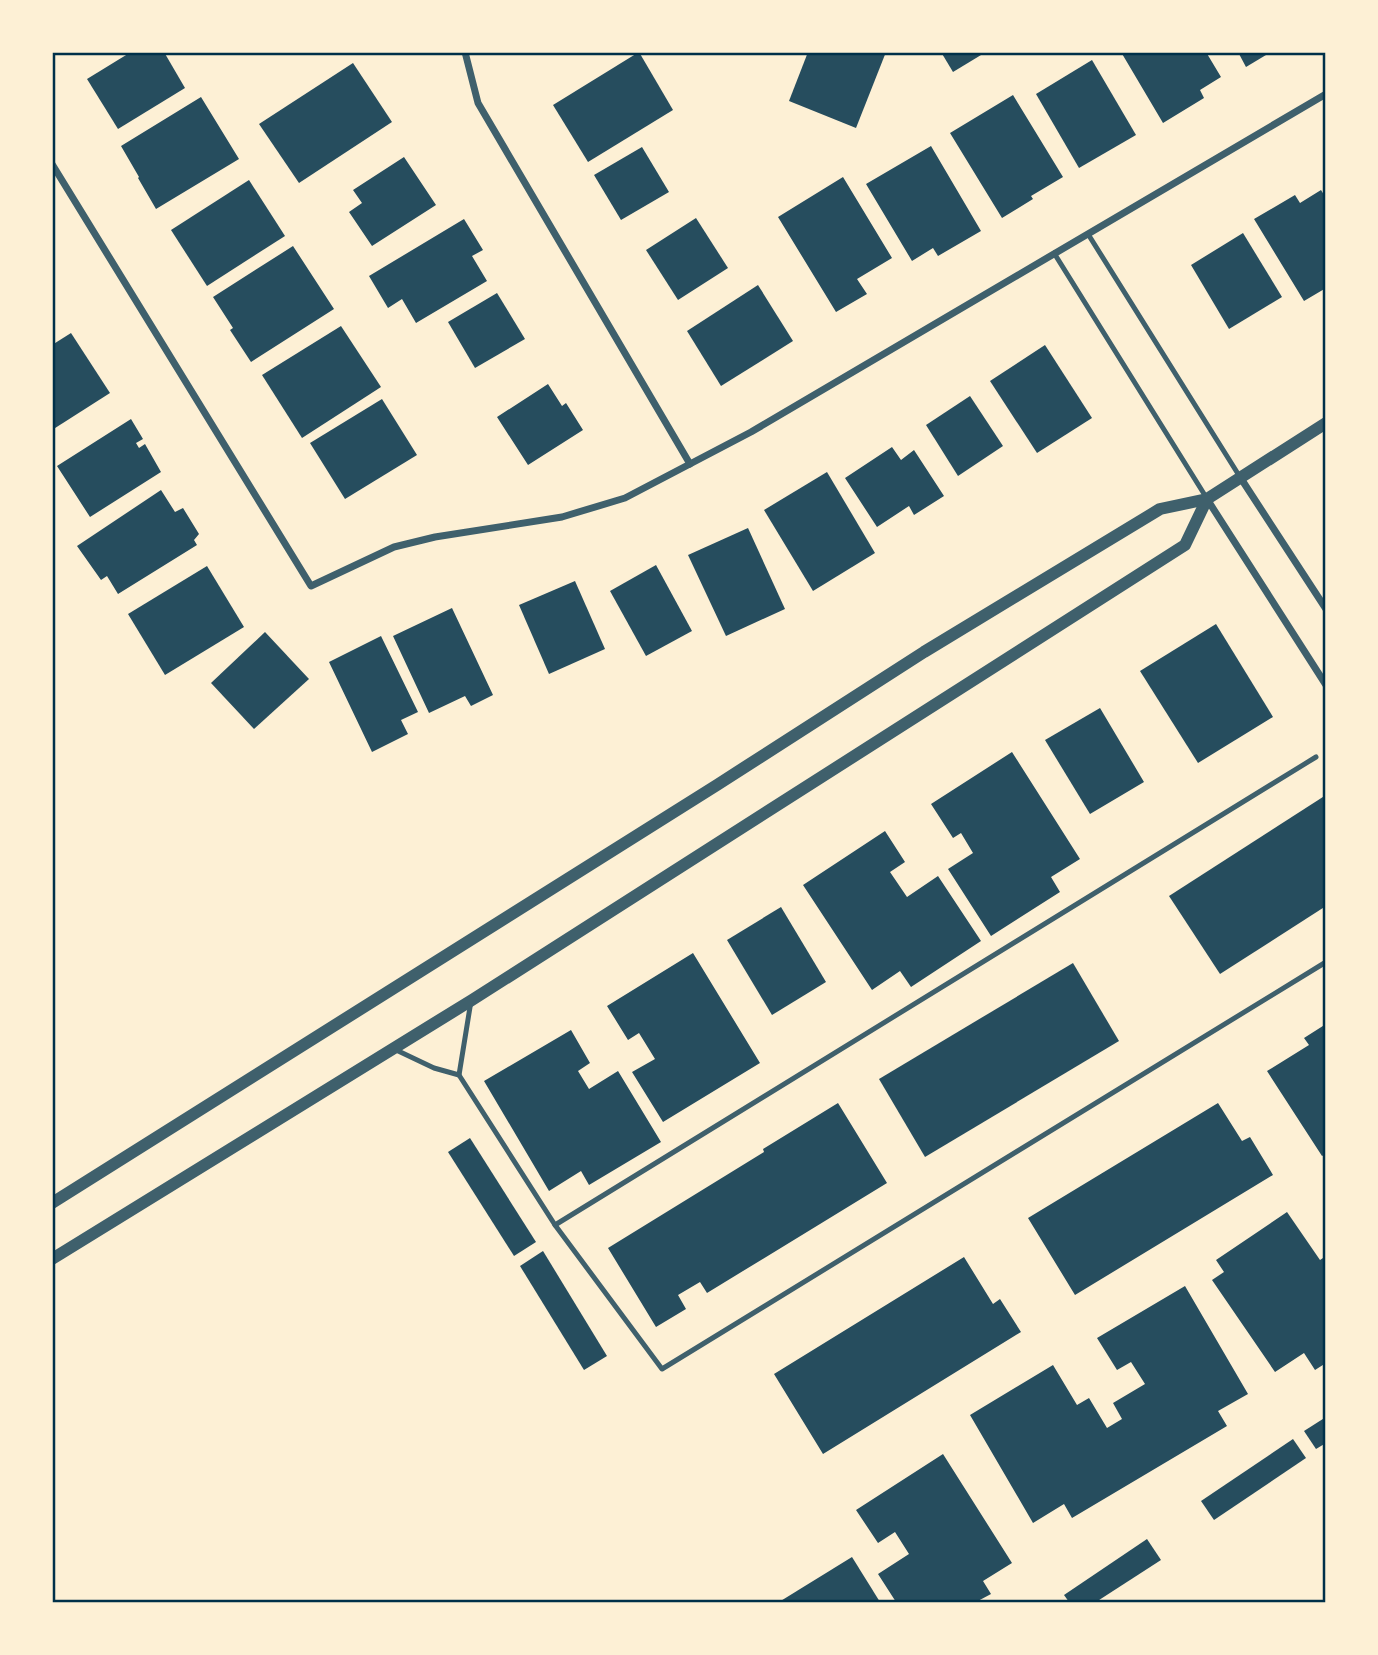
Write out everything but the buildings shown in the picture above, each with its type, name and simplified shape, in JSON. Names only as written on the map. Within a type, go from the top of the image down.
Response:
[{"type":"street","points":[[465,52],[478,103],[690,464]]},
{"type":"street","points":[[52,164],[311,586],[394,547],[435,537],[562,517],[625,498],[751,432],[1325,94]]},
{"type":"street","points":[[52,1203],[924,652],[1160,509],[1207,499],[1325,423]]},
{"type":"street","points":[[1240,477],[1325,609]]},
{"type":"street","points":[[1207,499],[1325,685]]},
{"type":"street","points":[[52,1259],[472,1000],[1185,545],[1207,499]]},
{"type":"lane","points":[[1088,234],[1240,477]]},
{"type":"lane","points":[[1054,253],[1207,499]]},
{"type":"lane","points":[[555,1225],[1316,757]]},
{"type":"lane","points":[[393,1049],[434,1068],[459,1075],[555,1225],[662,1369],[1325,962]]},
{"type":"lane","points":[[459,1075],[472,1000]]}]
